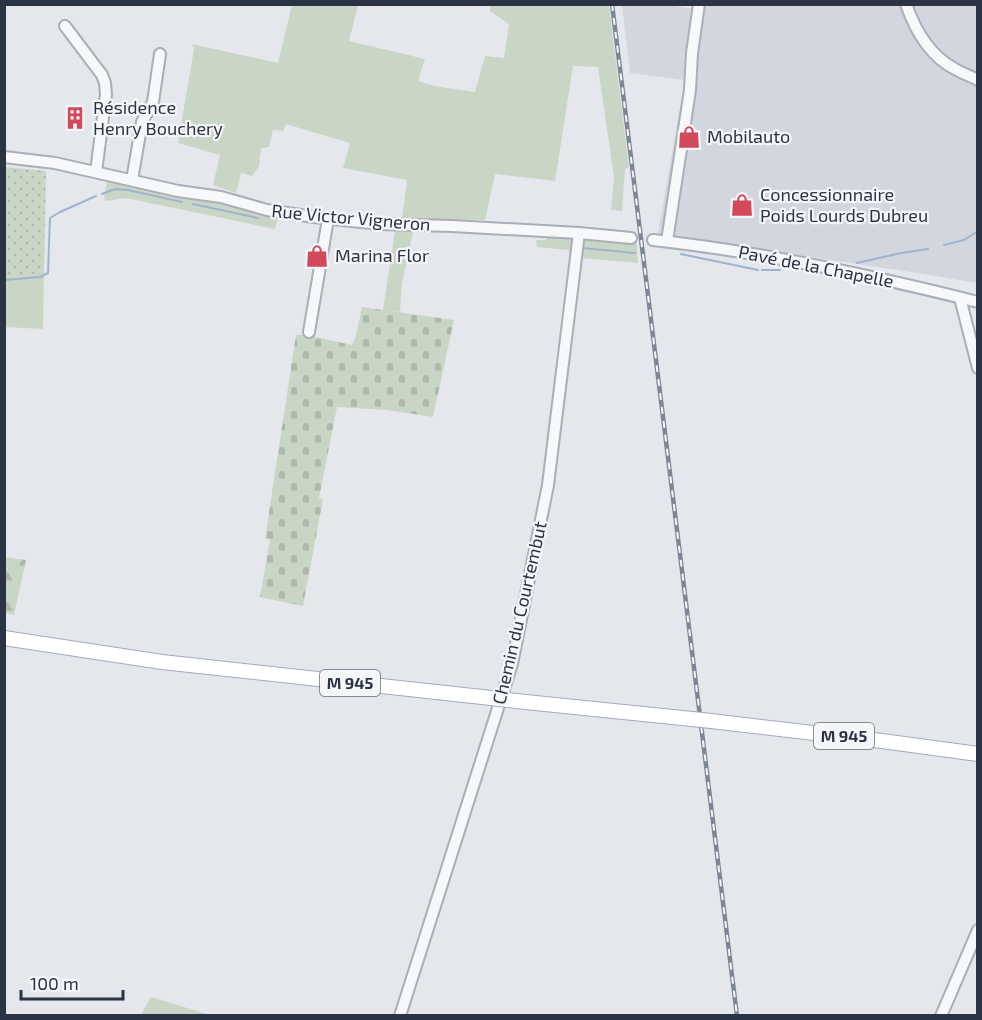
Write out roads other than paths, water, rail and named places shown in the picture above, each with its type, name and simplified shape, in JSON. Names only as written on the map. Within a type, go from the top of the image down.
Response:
[{"type":"main road","name":"M 945","points":[[4,638],[162,662],[711,721],[978,754]]},
{"type":"street","points":[[667,242],[690,94],[692,53],[699,4]]},
{"type":"street","points":[[906,4],[927,45],[946,63],[978,80]]},
{"type":"street","points":[[65,26],[102,75],[105,83],[106,94],[96,172]]},
{"type":"street","points":[[132,180],[142,122],[153,102],[160,54]]},
{"type":"street","name":"Rue Victor Vigneron","points":[[4,157],[46,162],[178,191],[221,197],[267,210],[328,219],[391,225],[452,226],[631,238]]},
{"type":"street","points":[[309,332],[328,219]]},
{"type":"street","name":"Chemin du Courtembut","points":[[400,1016],[512,664],[548,485],[579,233]]},
{"type":"street","name":"Pavé de la Chapelle","points":[[653,240],[769,257],[978,302]]},
{"type":"street","points":[[960,298],[978,368]]},
{"type":"street","points":[[941,1016],[978,930]]},
{"type":"waterway","points":[[102,194],[115,189],[128,190],[182,202]]},
{"type":"waterway","points":[[4,280],[40,277],[48,273],[50,218],[96,196]]},
{"type":"waterway","points":[[193,204],[258,218]]},
{"type":"waterway","points":[[944,245],[964,240],[978,231]]},
{"type":"waterway","points":[[582,248],[635,253]]},
{"type":"waterway","points":[[857,263],[928,249]]},
{"type":"waterway","points":[[681,254],[758,270]]},
{"type":"waterway","points":[[762,270],[780,270]]},
{"type":"railway","points":[[612,4],[737,1016]]},
{"type":"place","name":"Résidence Henry Bouchery","points":[[75,118]]},
{"type":"place","name":"Mobilauto","points":[[689,137]]},
{"type":"place","name":"Concessionnaire Poids Lourds Dubreu","points":[[742,205]]},
{"type":"place","name":"Marina Flor","points":[[317,256]]}]
